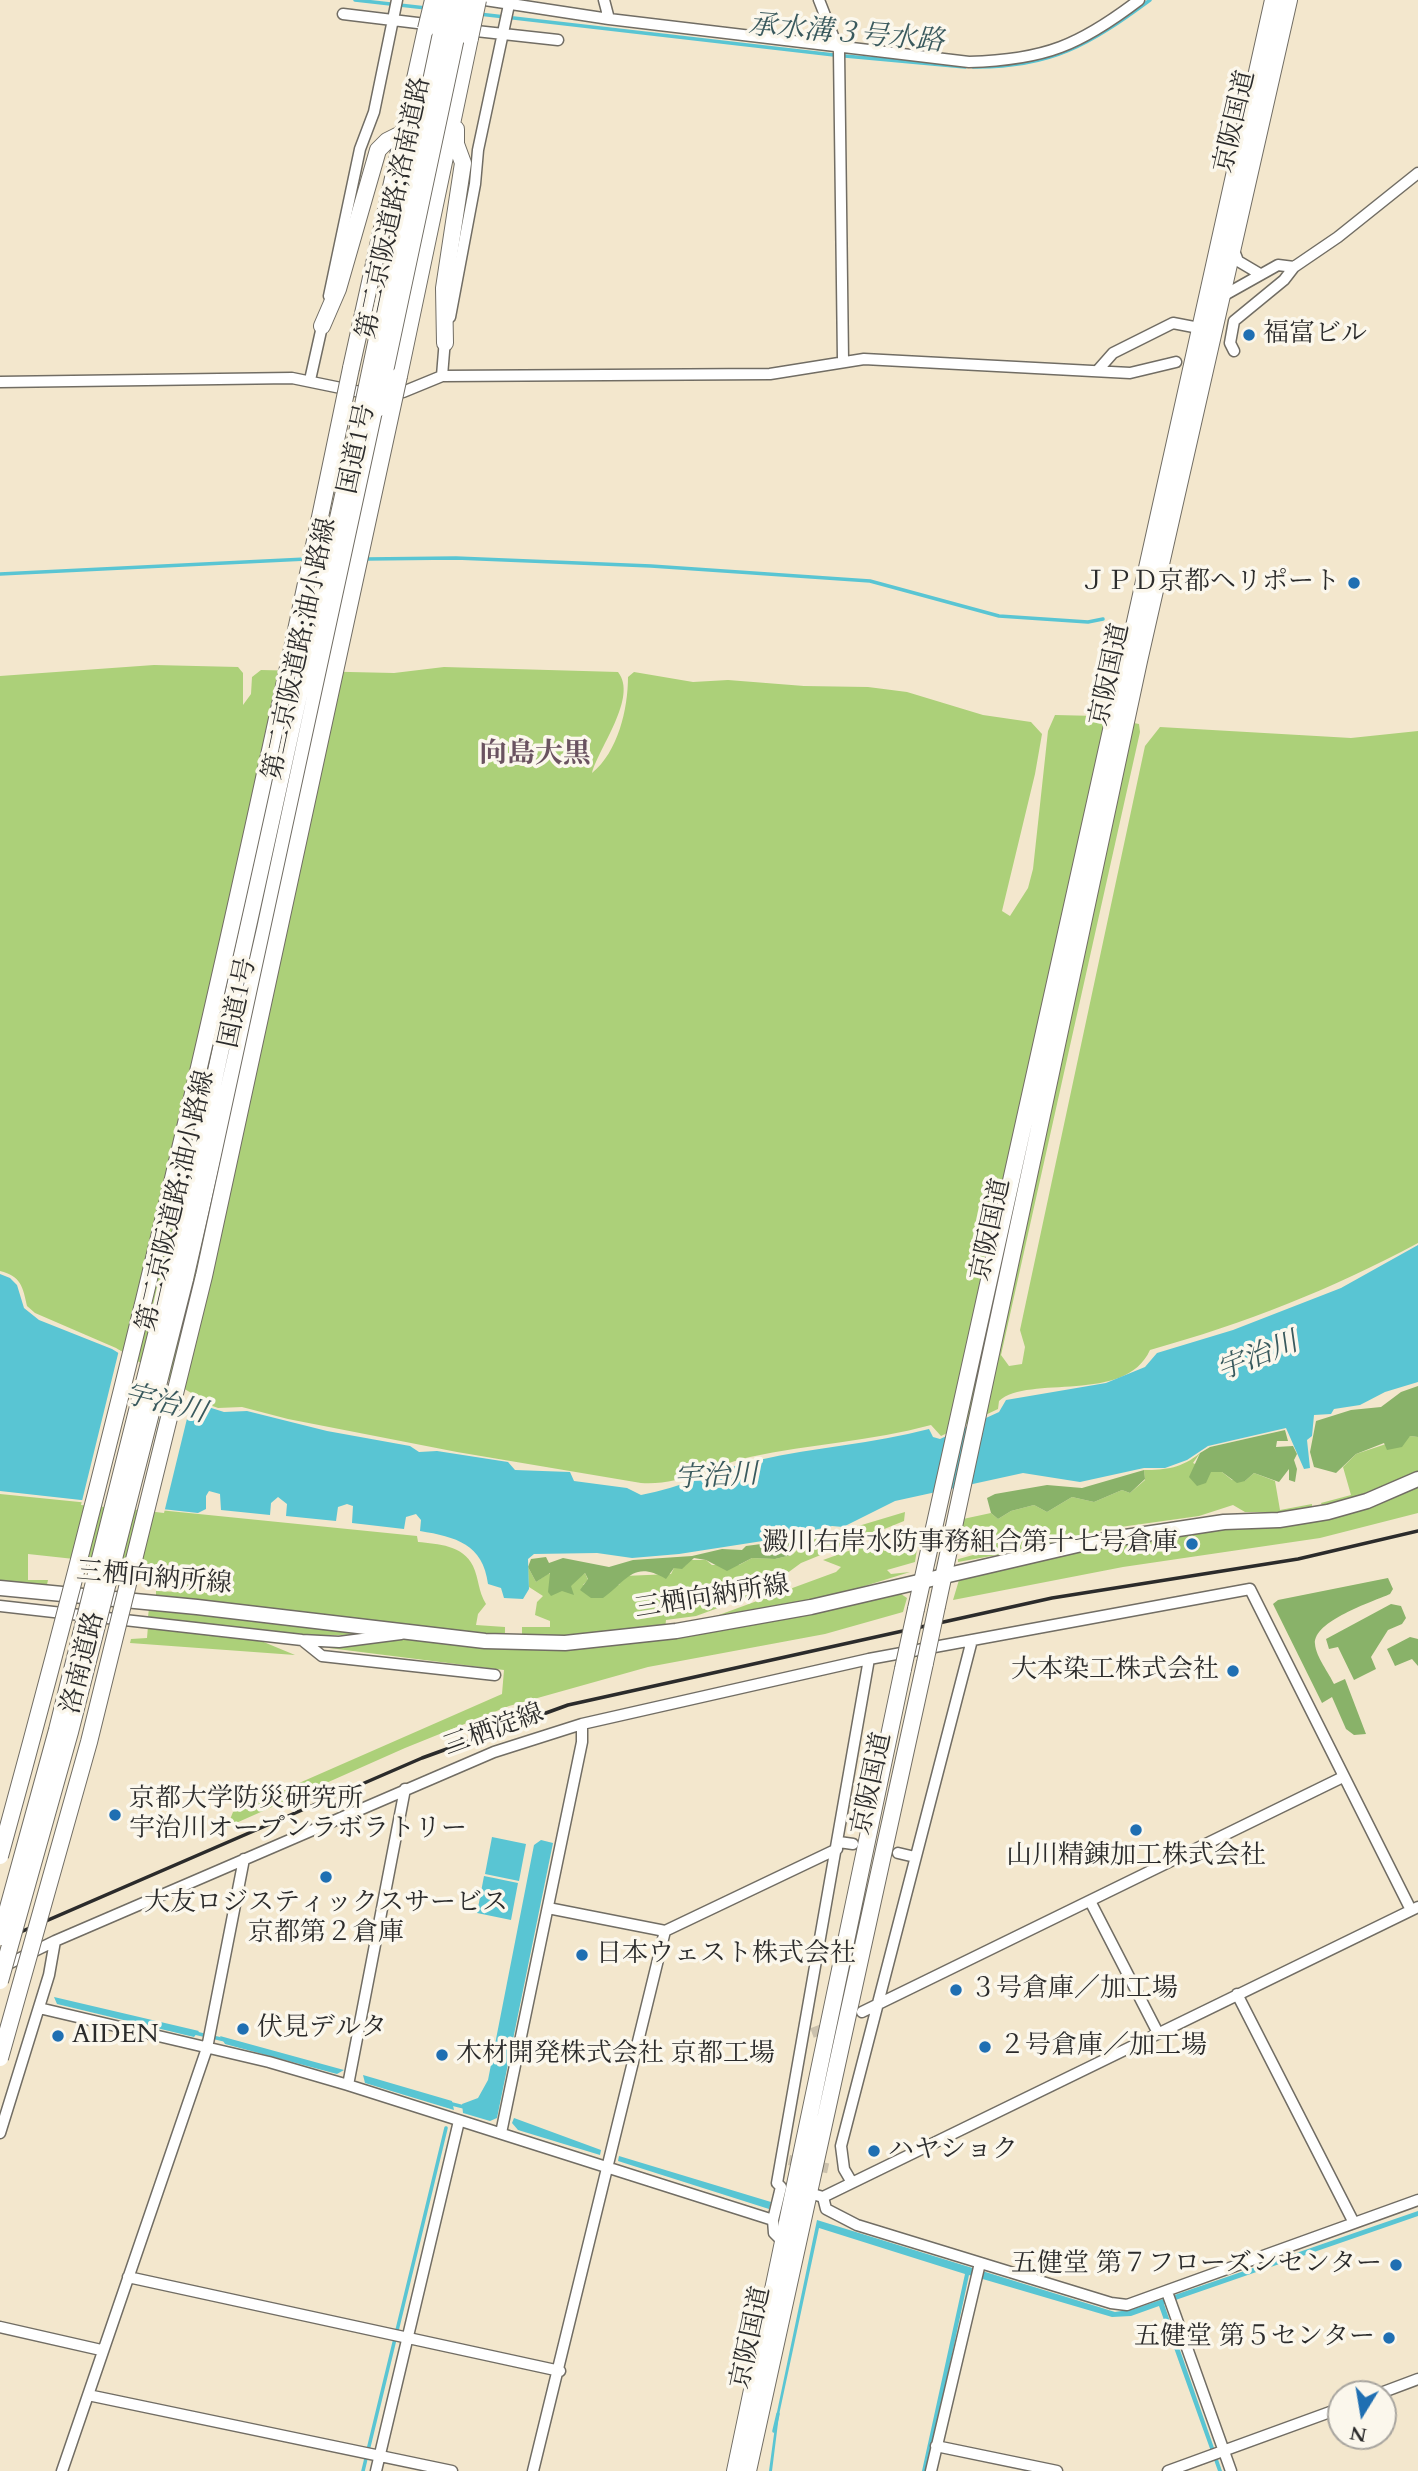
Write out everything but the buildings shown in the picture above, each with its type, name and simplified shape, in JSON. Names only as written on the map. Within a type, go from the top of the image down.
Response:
[{"type":"highway","name":"国道1号","points":[[150,1274],[278,713],[373,257],[405,132],[433,0]]},
{"type":"highway","name":"第二京阪道路;洛南道路","points":[[367,424],[448,0]]},
{"type":"highway","name":"第二京阪道路;洛南道路","points":[[367,424],[464,0]]},
{"type":"highway","name":"国道1号","points":[[204,1276],[478,0]]},
{"type":"highway","name":"京阪国道","points":[[802,2192],[925,1662],[1199,328],[1273,0]]},
{"type":"highway","name":"京阪国道","points":[[735,2471],[799,2209],[916,1609],[1129,672],[1233,247],[1289,0]]},
{"type":"highway","points":[[444,343],[444,288],[463,163],[456,144],[453,117]]},
{"type":"highway","points":[[322,327],[338,289],[379,150],[387,141],[405,132]]},
{"type":"highway","name":"第二京阪道路;油小路線","points":[[0,1937],[57,1730],[171,1275],[367,424]]},
{"type":"highway","name":"第二京阪道路;油小路線","points":[[0,1981],[71,1732],[185,1279],[265,929],[367,424]]},
{"type":"highway","name":"洛南道路","points":[[0,1856],[106,1457],[150,1274]]},
{"type":"highway","name":"洛南道路","points":[[0,2058],[89,1742],[204,1276]]},
{"type":"highway","name":"京阪国道","points":[[748,2471],[790,2239]]},
{"type":"main road","name":"三栖向納所線","points":[[0,1588],[197,1607],[485,1641],[565,1643],[728,1622],[924,1574],[1086,1543],[1224,1522],[1279,1520],[1328,1512],[1367,1501],[1418,1479]]},
{"type":"street","points":[[310,380],[360,149],[374,111],[397,0]]},
{"type":"street","points":[[485,0],[609,19],[969,62],[1020,58],[1074,43],[1097,32],[1139,0]]},
{"type":"street","points":[[604,0],[609,19]]},
{"type":"street","points":[[819,0],[838,48],[840,70],[843,360]]},
{"type":"street","points":[[442,376],[444,343],[475,184],[478,150],[509,4]]},
{"type":"street","points":[[343,14],[558,40]]},
{"type":"street","points":[[1234,351],[1230,344],[1234,321],[1284,280],[1294,267],[1338,237],[1418,173]]},
{"type":"street","points":[[1233,247],[1238,261],[1260,274]]},
{"type":"street","points":[[1220,297],[1279,265],[1294,267]]},
{"type":"street","points":[[1098,370],[1113,353],[1174,323],[1199,328]]},
{"type":"street","points":[[0,382],[310,380],[359,394],[402,392],[442,376],[770,374],[843,360],[1130,373],[1175,362]]},
{"type":"street","name":"三栖淀線","points":[[0,1968],[55,1941],[405,1789],[494,1752],[582,1724],[869,1659],[1250,1589],[1343,1777]]},
{"type":"street","points":[[0,1606],[302,1640],[339,1642],[411,1633]]},
{"type":"street","points":[[302,1640],[322,1656],[495,1675]]},
{"type":"street","points":[[851,2181],[844,2169],[841,2146],[972,1640]]},
{"type":"street","points":[[869,1659],[808,2035],[786,2159],[777,2183],[802,2192],[857,2225],[978,2269],[1127,2305],[1169,2297],[1418,2200]]},
{"type":"street","points":[[502,2130],[582,1742],[582,1724]]},
{"type":"street","points":[[773,2220],[802,2192],[851,2181],[1415,1908],[1343,1777],[862,2012]]},
{"type":"street","points":[[349,2078],[405,1789]]},
{"type":"street","points":[[548,1908],[665,1931],[838,1845],[853,1844]]},
{"type":"street","points":[[898,1853],[915,1857]]},
{"type":"street","points":[[62,2471],[101,2350],[207,2048],[244,1859]]},
{"type":"street","points":[[1090,1901],[1158,2033]]},
{"type":"street","points":[[533,2471],[560,2371],[665,1931]]},
{"type":"street","points":[[0,2133],[50,1975],[55,1941]]},
{"type":"street","points":[[1237,1994],[1354,2223]]},
{"type":"street","points":[[39,2008],[349,2078],[458,2121],[502,2130],[773,2220]]},
{"type":"street","points":[[376,2471],[458,2121]]},
{"type":"street","points":[[831,2169],[844,2169]]},
{"type":"street","points":[[773,2220],[774,2233],[790,2239]]},
{"type":"street","points":[[931,2471],[978,2269]]},
{"type":"street","points":[[128,2277],[560,2371]]},
{"type":"street","points":[[1169,2297],[1230,2471]]},
{"type":"street","points":[[0,2327],[101,2350]]},
{"type":"street","points":[[1397,2387],[1418,2379]]},
{"type":"street","points":[[88,2395],[452,2471]]},
{"type":"street","points":[[1168,2471],[1327,2413]]},
{"type":"street","points":[[936,2446],[1057,2471]]},
{"type":"green space","points":[[154,665],[238,667],[243,673],[243,705],[251,694],[252,677],[261,670],[394,673],[444,667],[618,672],[623,682],[620,708],[592,773],[609,754],[615,742],[626,703],[628,677],[634,672],[693,682],[728,680],[804,686],[868,687],[907,692],[983,715],[1031,722],[1042,734],[1002,911],[1010,916],[1028,888],[1033,869],[1048,731],[1055,715],[1097,716],[1139,724],[1140,732],[1001,1355],[1009,1366],[1022,1364],[1025,1347],[1020,1330],[1145,746],[1160,727],[1351,738],[1418,731],[1418,1243],[1287,1304],[1150,1350],[1138,1367],[1120,1377],[1099,1383],[1013,1393],[999,1401],[998,1409],[941,1436],[931,1425],[750,1457],[683,1478],[655,1483],[641,1483],[457,1452],[288,1419],[242,1407],[218,1408],[207,1404],[116,1348],[35,1313],[27,1306],[17,1279],[0,1271],[0,676]]},
{"type":"green space","points":[[1418,1386],[1418,1437],[1410,1436],[1402,1447],[1387,1450],[1384,1443],[1356,1454],[1336,1473],[1314,1467],[1310,1452],[1316,1421],[1351,1410],[1381,1407],[1401,1392]]},
{"type":"green space","points":[[1285,1430],[1288,1441],[1277,1441],[1276,1447],[1293,1446],[1297,1454],[1294,1460],[1297,1469],[1295,1482],[1289,1480],[1289,1469],[1279,1482],[1254,1473],[1245,1481],[1237,1483],[1222,1472],[1211,1472],[1206,1483],[1197,1486],[1189,1477],[1200,1453],[1210,1447]]},
{"type":"green space","points":[[1410,1436],[1418,1437],[1418,1474],[1323,1508],[1321,1503],[1351,1495],[1343,1467],[1356,1454]]},
{"type":"green space","points":[[1200,1453],[1193,1463],[1211,1472],[1222,1472],[1232,1480],[1245,1481],[1254,1473],[1275,1481],[1280,1510],[1312,1504],[1312,1510],[1271,1516],[1271,1512],[1245,1512],[1233,1505],[1199,1516],[1106,1529],[1047,1546],[958,1562],[958,1559],[991,1550],[990,1545],[957,1552],[963,1519],[991,1513],[998,1519],[1011,1511],[1034,1505],[1047,1512],[1072,1497],[1094,1502],[1122,1490],[1130,1493],[1145,1480],[1144,1470],[1174,1467]]},
{"type":"green space","points":[[1144,1470],[1145,1479],[1130,1493],[1122,1490],[1094,1502],[1072,1497],[1047,1512],[1034,1505],[1011,1511],[998,1519],[991,1513],[987,1498],[995,1494],[1047,1485],[1082,1488]]},
{"type":"green space","points":[[1418,1484],[1418,1513],[1320,1538],[1123,1567],[953,1600],[959,1580],[1098,1546],[1231,1527],[1263,1526]]},
{"type":"green space","points":[[0,1494],[417,1536],[418,1542],[449,1547],[469,1559],[486,1604],[478,1614],[476,1625],[505,1627],[505,1635],[511,1639],[156,1598],[156,1591],[182,1592],[185,1571],[28,1554],[28,1580],[48,1580],[46,1589],[0,1585]]},
{"type":"green space","points":[[905,1512],[904,1521],[801,1563],[786,1574],[738,1590],[780,1580],[776,1587],[696,1616],[666,1620],[665,1629],[548,1639],[518,1635],[522,1635],[522,1627],[550,1627],[550,1621],[535,1615],[537,1602],[543,1596],[529,1587],[528,1567],[536,1582],[549,1573],[562,1591],[585,1573],[588,1580],[583,1585],[619,1585],[624,1576],[671,1574],[674,1568],[686,1565],[688,1560],[706,1560],[712,1565],[739,1565],[752,1558],[775,1559],[792,1555],[805,1542]]},
{"type":"green space","points":[[879,1540],[884,1551],[918,1543],[915,1562],[887,1570],[891,1574],[910,1572],[826,1598],[708,1619],[836,1572],[841,1567],[823,1560]]},
{"type":"green space","points":[[795,1542],[797,1546],[792,1555],[775,1559],[752,1558],[727,1571],[706,1560],[694,1558],[682,1569],[674,1568],[666,1579],[645,1571],[631,1575],[603,1598],[591,1598],[580,1590],[588,1579],[585,1573],[571,1586],[574,1595],[562,1591],[551,1596],[548,1592],[550,1573],[536,1582],[528,1567],[531,1559],[546,1557],[549,1563],[563,1558],[609,1567],[633,1560],[692,1556],[722,1549],[742,1550],[746,1546]]},
{"type":"green space","points":[[1388,1578],[1393,1589],[1390,1594],[1333,1620],[1317,1636],[1315,1644],[1334,1684],[1345,1679],[1366,1734],[1354,1735],[1346,1729],[1332,1697],[1322,1703],[1273,1604],[1278,1600]]},
{"type":"green space","points":[[898,1592],[907,1598],[903,1612],[825,1634],[648,1667],[509,1706],[405,1748],[227,1827],[233,1812],[502,1694],[504,1670],[329,1648],[423,1639],[570,1647],[618,1645],[632,1640]]},
{"type":"green space","points":[[1391,1604],[1401,1606],[1406,1618],[1402,1624],[1388,1630],[1371,1657],[1376,1669],[1354,1680],[1338,1647],[1329,1649],[1326,1639]]},
{"type":"green space","points":[[149,1608],[357,1633],[373,1630],[370,1634],[311,1636],[148,1617]]},
{"type":"green space","points":[[148,1626],[254,1638],[295,1655],[130,1643],[131,1639],[147,1638]]},
{"type":"green space","points":[[1410,1637],[1418,1639],[1418,1666],[1412,1659],[1395,1666],[1387,1649]]},
{"type":"water","name":"宇治川","points":[[1418,1245],[1418,1382],[1385,1392],[1360,1405],[1334,1409],[1331,1414],[1314,1415],[1312,1436],[1307,1440],[1310,1468],[1304,1469],[1286,1428],[1208,1446],[1187,1460],[1165,1468],[1144,1468],[1080,1482],[1023,1473],[895,1501],[843,1527],[832,1526],[769,1540],[679,1554],[632,1558],[597,1553],[534,1554],[528,1559],[529,1589],[523,1599],[504,1598],[501,1588],[488,1584],[485,1570],[474,1551],[456,1540],[420,1531],[421,1520],[416,1514],[406,1517],[404,1529],[352,1523],[353,1506],[347,1504],[338,1507],[336,1521],[286,1516],[287,1504],[278,1497],[271,1503],[270,1515],[221,1510],[220,1494],[209,1491],[206,1496],[206,1509],[198,1513],[0,1491],[0,1274],[17,1285],[24,1308],[39,1320],[112,1349],[205,1406],[224,1412],[247,1411],[327,1431],[410,1446],[419,1452],[437,1451],[508,1462],[515,1470],[570,1472],[574,1481],[627,1488],[641,1495],[780,1456],[929,1429],[933,1437],[940,1439],[999,1412],[1006,1400],[1106,1383],[1145,1367],[1157,1353],[1233,1330],[1341,1288]]},
{"type":"water","points":[[492,1837],[526,1844],[519,1881],[485,1874]]},
{"type":"water","points":[[541,1840],[553,1843],[497,2118],[490,2121],[463,2113],[462,2104],[478,2098],[488,2080],[534,1845]]},
{"type":"water","points":[[484,1876],[518,1883],[511,1920],[477,1913]]},
{"type":"water","points":[[54,1997],[199,2031],[194,2037],[57,2004]]},
{"type":"water","points":[[220,2036],[344,2070],[337,2074],[225,2044]]},
{"type":"water","points":[[363,2075],[452,2101],[454,2110],[365,2083]]},
{"type":"water","points":[[514,2118],[601,2150],[600,2155],[518,2130],[512,2123]]},
{"type":"water","points":[[619,2156],[771,2202],[769,2209],[618,2161]]},
{"type":"water","points":[[1418,2211],[1418,2216],[1164,2304],[1222,2471],[1218,2471],[1159,2306],[1131,2316],[1112,2317],[969,2275],[927,2471],[922,2471],[965,2274],[819,2228],[779,2415],[772,2471],[769,2471],[777,2412],[817,2220],[1115,2312],[1134,2309]]},
{"type":"pier","points":[[119,1350],[169,1380],[138,1510],[107,1507],[140,1366],[105,1507],[81,1505]]},
{"type":"pier","points":[[171,1381],[193,1394],[164,1513],[139,1510]]},
{"type":"waterway","name":"承水溝３号水路","points":[[355,0],[426,8]]},
{"type":"waterway","name":"承水溝３号水路","points":[[973,67],[1025,63],[1068,51],[1108,30],[1150,0]]},
{"type":"waterway","name":"承水溝３号水路","points":[[479,14],[834,55],[965,67]]},
{"type":"waterway","points":[[366,559],[456,558],[651,566],[870,581],[999,616],[1088,622],[1103,619]]},
{"type":"waterway","points":[[0,574],[306,559]]},
{"type":"waterway","points":[[195,2033],[225,2040]]},
{"type":"waterway","points":[[448,2103],[464,2107]]},
{"type":"waterway","points":[[363,2471],[446,2128]]},
{"type":"waterway","points":[[774,2431],[778,2414]]},
{"type":"tunnel","points":[[812,2033],[831,2026]]},
{"type":"tunnel","points":[[789,2160],[831,2169]]},
{"type":"railway","points":[[0,1941],[422,1758],[568,1705],[1052,1598],[1298,1559],[1418,1531]]},
{"type":"place","name":"福富ビル","points":[[1249,335]]},
{"type":"place","name":"ＪＰＤ京都ヘリポート","points":[[1354,583]]},
{"type":"place","name":"澱川右岸水防事務組合第十七号倉庫","points":[[1192,1544]]},
{"type":"place","name":"大本染工株式会社","points":[[1233,1671]]},
{"type":"place","name":"京都大学防災研究所 宇治川オープンラボラトリー","points":[[115,1815]]},
{"type":"place","name":"山川精錬加工株式会社","points":[[1136,1830]]},
{"type":"place","name":"大友ロジスティックスサービス 京都第２倉庫","points":[[326,1877]]},
{"type":"place","name":"日本ウェスト株式会社","points":[[582,1955]]},
{"type":"place","name":"３号倉庫／加工場","points":[[956,1990]]},
{"type":"place","name":"伏見デルタ","points":[[243,2029]]},
{"type":"place","name":"AIDEN","points":[[58,2036]]},
{"type":"place","name":"２号倉庫／加工場","points":[[985,2047]]},
{"type":"place","name":"木材開発株式会社 京都工場","points":[[442,2055]]},
{"type":"place","name":"ハヤショク","points":[[874,2151]]},
{"type":"place","name":"五健堂 第７フローズンセンター","points":[[1396,2265]]},
{"type":"place","name":"五健堂 第５センター","points":[[1389,2338]]},
{"type":"district","name":"向島大黒","points":[[535,756]]}]
